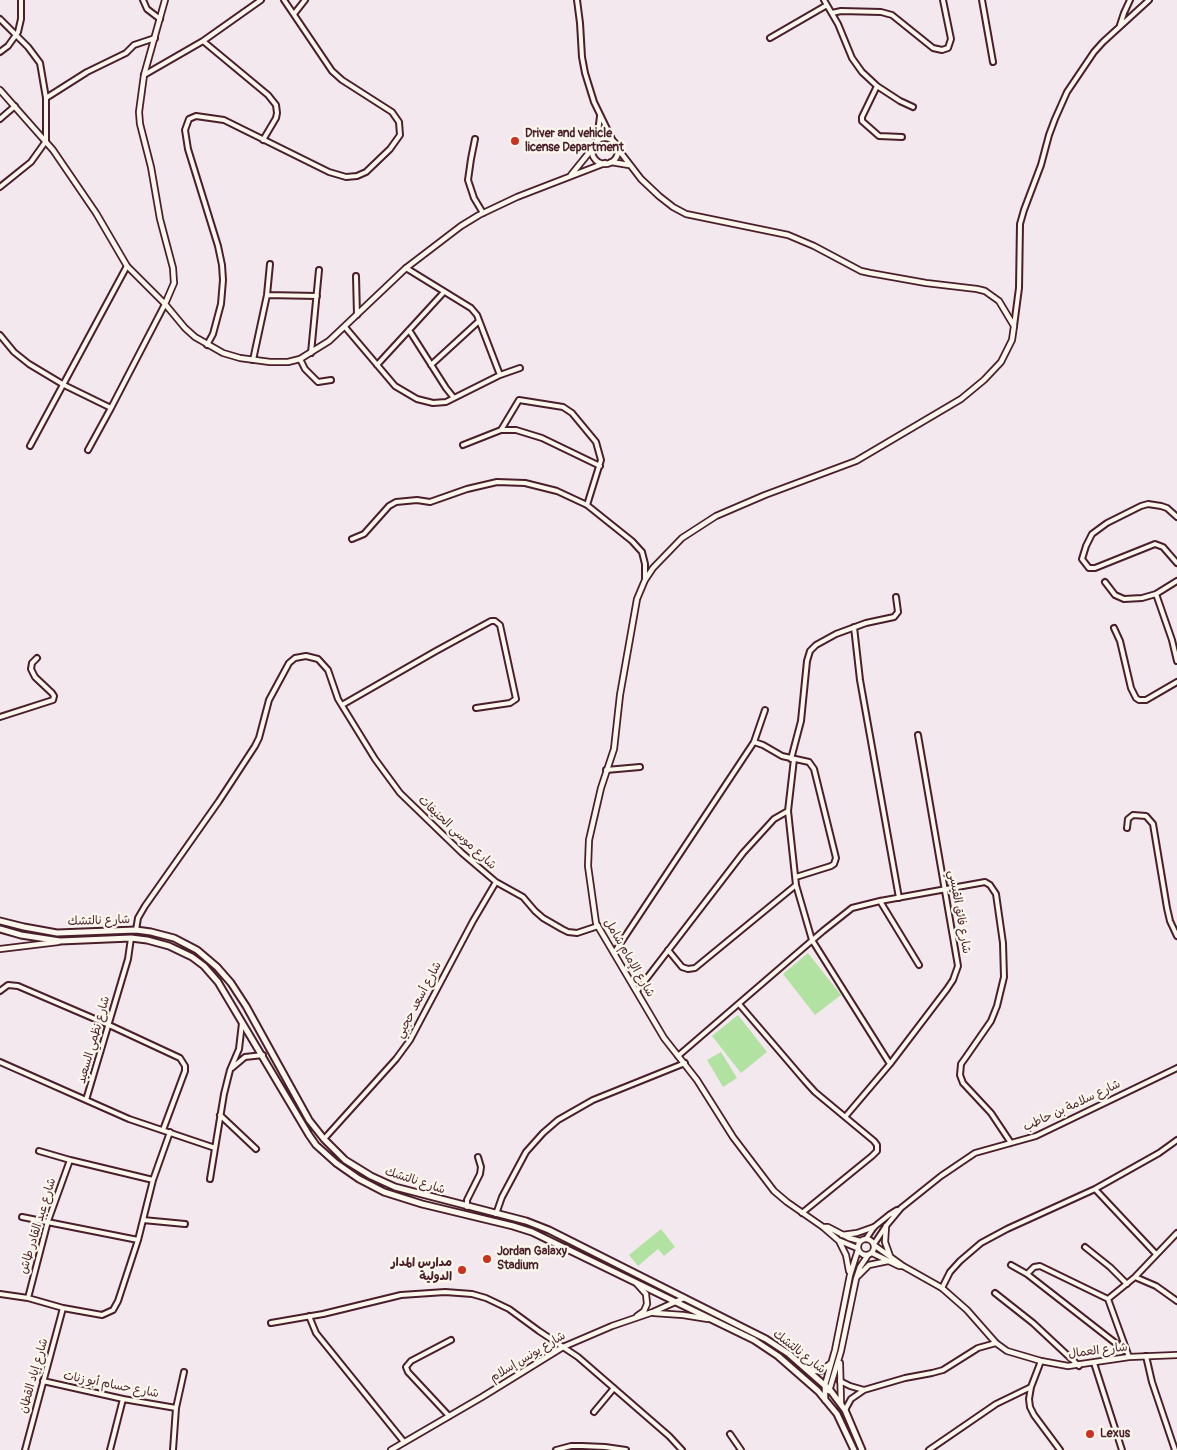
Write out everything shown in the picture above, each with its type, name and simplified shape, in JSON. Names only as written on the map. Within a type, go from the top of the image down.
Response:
[{"type":"main road","name":"شارع نالتشك","points":[[0,921],[57,932],[136,930],[151,932],[174,938],[197,950],[208,958],[225,976],[239,995],[299,1103],[324,1139],[345,1160],[384,1183],[526,1221],[549,1230],[766,1339],[807,1368],[825,1385],[827,1391],[841,1404],[862,1450]]},
{"type":"main road","name":"شارع نالتشك","points":[[0,929],[21,935],[60,941],[131,938],[159,943],[192,956],[218,982],[263,1055],[304,1128],[316,1145],[336,1163],[359,1179],[384,1192],[422,1204],[532,1232],[674,1302],[715,1320],[767,1349],[804,1377],[837,1414],[854,1450]]},
{"type":"main road","points":[[270,1069],[278,1065]]},
{"type":"street","points":[[0,52],[8,46],[16,35],[21,19],[21,0]]},
{"type":"street","points":[[143,0],[146,8],[160,19]]},
{"type":"street","points":[[88,450],[165,304],[174,283],[139,119],[144,75],[165,0]]},
{"type":"street","points":[[144,75],[203,42],[261,0]]},
{"type":"street","points":[[207,345],[213,334],[221,304],[222,265],[216,237],[188,149],[185,126],[189,119],[194,117],[217,118],[329,172],[339,176],[352,177],[366,172],[390,149],[400,135],[399,122],[392,112],[342,80],[332,71],[284,0]]},
{"type":"street","points":[[294,14],[305,0]]},
{"type":"street","points":[[577,0],[585,73],[600,114],[612,140],[629,165],[664,201],[686,214],[788,235],[814,246],[861,271],[985,291],[999,301],[1014,326]]},
{"type":"street","points":[[824,0],[832,13],[852,58],[862,72],[877,86],[913,107]]},
{"type":"street","points":[[832,13],[841,11],[881,12],[892,15],[933,48],[942,50],[948,48],[951,39],[943,0]]},
{"type":"street","points":[[982,0],[993,62]]},
{"type":"street","points":[[1120,26],[1130,0]]},
{"type":"street","points":[[1014,326],[1019,288],[1020,224],[1041,165],[1048,135],[1067,92],[1078,74],[1103,42],[1149,0]]},
{"type":"street","points":[[770,38],[827,5]]},
{"type":"street","points":[[0,19],[30,49],[40,64],[46,98],[46,141],[29,164],[0,187]]},
{"type":"street","points":[[46,98],[87,72],[126,53],[134,45],[155,38]]},
{"type":"street","points":[[203,42],[268,95],[276,105],[276,118],[263,140]]},
{"type":"street","points":[[877,86],[862,117],[862,121],[878,136],[902,137]]},
{"type":"street","points":[[0,90],[46,141],[96,213],[126,266],[165,304],[185,328],[207,345],[240,358],[279,363],[300,359],[329,341],[406,268],[461,226],[517,197],[608,163],[616,157],[618,149]]},
{"type":"street","points":[[0,120],[15,106]]},
{"type":"street","points":[[570,176],[597,141],[600,114]]},
{"type":"street","points":[[597,141],[607,138],[612,140]]},
{"type":"street","points":[[475,139],[470,159],[468,180],[474,198],[483,213]]},
{"type":"street","points":[[592,149],[598,162],[629,165]]},
{"type":"street","points":[[253,360],[267,295],[270,264]]},
{"type":"street","points":[[30,446],[126,266]]},
{"type":"street","points":[[406,268],[471,308],[479,321],[500,375]]},
{"type":"street","points":[[310,353],[319,270]]},
{"type":"street","points":[[356,276],[357,315]]},
{"type":"street","points":[[377,365],[444,292]]},
{"type":"street","points":[[267,295],[317,296]]},
{"type":"street","points":[[431,365],[479,321]]},
{"type":"street","name":"شارع الإمام شامل","points":[[858,1249],[838,1240],[780,1196],[763,1177],[733,1136],[698,1080],[664,1038],[595,918],[588,871],[588,853],[593,820],[606,770],[614,749],[619,704],[637,599],[645,580],[662,557],[696,528],[743,504],[856,462],[961,399],[984,380],[1001,362],[1012,340],[1014,326]]},
{"type":"street","points":[[345,327],[395,386],[417,399],[433,403],[446,402],[500,375],[520,368]]},
{"type":"street","points":[[409,330],[454,398]]},
{"type":"street","points":[[0,335],[22,359],[64,385],[111,408]]},
{"type":"street","points":[[300,359],[318,382],[331,380]]},
{"type":"street","points":[[501,430],[519,400],[563,407],[572,412],[596,442],[601,460],[587,506]]},
{"type":"street","points":[[463,445],[501,430],[516,430],[542,438],[600,466]]},
{"type":"street","points":[[352,539],[364,534],[389,506],[396,502],[413,500],[430,502],[467,489],[497,482],[525,483],[557,491],[587,506],[632,540],[642,552],[645,564],[645,580]]},
{"type":"street","points":[[1177,517],[1167,508],[1161,506],[1148,504],[1141,506],[1107,523],[1092,534],[1082,559],[1088,568],[1095,568],[1155,544],[1163,547],[1177,564]]},
{"type":"street","points":[[1106,582],[1115,595],[1124,599],[1142,598],[1156,594],[1177,581]]},
{"type":"street","points":[[1156,594],[1172,640],[1177,661]]},
{"type":"street","points":[[890,1064],[812,940],[796,885],[788,811],[793,759],[802,714],[808,654],[816,645],[854,628],[894,617],[898,612],[896,597]]},
{"type":"street","points":[[342,705],[436,650],[491,621],[495,621],[500,625],[516,699],[510,703],[476,708]]},
{"type":"street","points":[[854,628],[860,680],[899,898]]},
{"type":"street","points":[[1114,628],[1120,641],[1131,688],[1136,698],[1146,700],[1177,682]]},
{"type":"street","name":"شارع موسى الحنيفات","points":[[136,930],[138,918],[145,906],[214,809],[255,746],[269,700],[289,664],[296,658],[306,656],[316,658],[328,670],[338,699],[375,759],[404,797],[462,853],[496,882],[523,897],[543,918],[568,932],[582,933],[598,926]]},
{"type":"street","points":[[0,717],[53,700],[54,696],[52,693],[32,673],[31,666],[37,658]]},
{"type":"street","points":[[614,953],[754,742],[765,710]]},
{"type":"street","name":"شارع فائق القيسي","points":[[846,1117],[890,1064],[957,972],[958,962],[918,734]]},
{"type":"street","points":[[754,742],[782,756],[809,762],[814,769],[836,855],[835,862],[830,866],[796,876]]},
{"type":"street","points":[[606,770],[640,767]]},
{"type":"street","points":[[637,991],[755,839],[774,820],[788,811]]},
{"type":"street","points":[[1128,828],[1128,819],[1133,815],[1146,816],[1153,824],[1167,908],[1170,921],[1177,936]]},
{"type":"street","name":"شارع أسعد حجبي","points":[[324,1139],[410,1040],[473,921],[496,882]]},
{"type":"street","points":[[678,1056],[812,940],[852,908],[880,900],[985,882],[990,885],[996,894],[1005,963],[1002,989],[991,1021],[961,1064],[960,1075],[963,1083],[991,1113],[1012,1143]]},
{"type":"street","points":[[668,950],[682,967],[688,970],[695,968],[796,885]]},
{"type":"street","points":[[880,900],[919,965]]},
{"type":"street","name":"شارع نظمي السعيد","points":[[131,938],[128,959],[86,1100],[129,1119],[215,1148]]},
{"type":"street","points":[[0,949],[60,941]]},
{"type":"street","points":[[0,991],[8,985],[18,986],[109,1024],[171,1052],[180,1058],[183,1061],[185,1071],[163,1130]]},
{"type":"street","points":[[739,1004],[804,1081],[877,1145],[876,1151],[802,1212]]},
{"type":"street","points":[[210,1179],[220,1115],[230,1070],[239,1049],[242,1021]]},
{"type":"street","points":[[230,1070],[243,1058],[263,1055]]},
{"type":"street","points":[[0,1062],[86,1100]]},
{"type":"street","points":[[496,1214],[502,1197],[526,1152],[543,1132],[558,1120],[593,1100],[685,1063]]},
{"type":"street","name":"شارع سلامة بن حاطب","points":[[866,1239],[874,1227],[889,1215],[975,1153],[1036,1136],[1177,1068]]},
{"type":"street","points":[[220,1115],[256,1149]]},
{"type":"street","points":[[0,1294],[28,1298],[64,1308],[102,1315],[113,1310],[118,1301],[138,1240],[153,1180],[170,1132]]},
{"type":"street","points":[[942,1288],[950,1272],[981,1243],[1007,1229],[1095,1189],[1159,1153],[1177,1140]]},
{"type":"street","points":[[38,1150],[70,1160],[153,1180]]},
{"type":"street","points":[[467,1206],[467,1200],[480,1174],[481,1167],[478,1158]]},
{"type":"street","name":"شارع عبد القادر طاش","points":[[28,1298],[48,1222],[70,1160]]},
{"type":"street","points":[[1095,1189],[1156,1254]]},
{"type":"street","name":"شارع سلامة بن حاطب","points":[[874,1245],[886,1226],[901,1208]]},
{"type":"street","points":[[22,1216],[138,1240]]},
{"type":"street","points":[[143,1220],[185,1224]]},
{"type":"street","points":[[886,1226],[885,1242],[889,1259]]},
{"type":"street","name":"شارع الإمام شامل","points":[[823,1227],[860,1241]]},
{"type":"street","points":[[842,1235],[857,1233],[874,1227]]},
{"type":"street","points":[[1108,1299],[1128,1284],[1177,1233]]},
{"type":"street","points":[[838,1240],[846,1254],[850,1275]]},
{"type":"street","points":[[825,1385],[832,1362],[850,1275],[860,1241],[870,1240],[889,1259]]},
{"type":"street","points":[[825,1400],[840,1356],[856,1279],[860,1268],[874,1245]]},
{"type":"street","points":[[1085,1247],[1128,1284]]},
{"type":"street","points":[[844,1410],[851,1399],[864,1390],[905,1378],[943,1370],[978,1348],[996,1344],[961,1304],[942,1288],[889,1259],[870,1254],[862,1255],[858,1249]]},
{"type":"street","points":[[856,1279],[869,1265],[889,1259]]},
{"type":"street","points":[[1012,1265],[1027,1274],[1128,1355]]},
{"type":"street","points":[[1027,1274],[1034,1267],[1040,1266],[1108,1299],[1128,1355]]},
{"type":"street","points":[[1135,1277],[1156,1286],[1177,1301]]},
{"type":"street","points":[[634,1318],[644,1311],[647,1304],[646,1294],[637,1284]]},
{"type":"street","points":[[271,1323],[401,1295],[445,1292],[472,1294],[486,1298],[509,1309],[578,1357],[669,1436],[682,1450]]},
{"type":"street","points":[[995,1293],[1033,1323],[1079,1366]]},
{"type":"street","name":"شارع يونس إسلام","points":[[391,1450],[563,1347],[586,1336],[684,1298]]},
{"type":"street","name":"شارع إياد القطان","points":[[25,1450],[64,1308]]},
{"type":"street","points":[[652,1312],[715,1320]]},
{"type":"street","points":[[309,1316],[316,1333],[404,1442]]},
{"type":"street","points":[[449,1416],[408,1372],[406,1367],[411,1361],[451,1340]]},
{"type":"street","name":"شارع العمال","points":[[996,1344],[1007,1351],[1041,1361],[1068,1366],[1079,1366],[1128,1355],[1177,1355]]},
{"type":"street","points":[[840,1356],[841,1404]]},
{"type":"street","points":[[1146,1356],[1152,1382],[1175,1450]]},
{"type":"street","points":[[1041,1361],[1031,1387],[1030,1407],[1060,1450]]},
{"type":"street","points":[[807,1368],[814,1371],[821,1370],[827,1368],[832,1362]]},
{"type":"street","points":[[1094,1363],[1122,1450]]},
{"type":"street","points":[[173,1450],[176,1408],[184,1372]]},
{"type":"street","points":[[840,1381],[864,1390]]},
{"type":"street","name":"شارع حسام أبو زنات","points":[[43,1382],[176,1408]]},
{"type":"street","points":[[929,1450],[984,1412],[1031,1387]]},
{"type":"street","points":[[594,1412],[614,1388]]},
{"type":"street","points":[[818,1391],[827,1391]]},
{"type":"street","points":[[110,1450],[123,1399]]},
{"type":"street","points":[[730,1434],[742,1450]]},
{"type":"street","points":[[556,1450],[571,1446],[626,1450]]},
{"type":"green space","points":[[808,953],[841,995],[815,1015],[783,974]]},
{"type":"green space","points":[[738,1015],[767,1052],[741,1073],[712,1036]]},
{"type":"green space","points":[[721,1052],[737,1078],[723,1087],[707,1060]]},
{"type":"green space","points":[[661,1229],[675,1247],[664,1256],[658,1249],[638,1266],[629,1255]]},
{"type":"place","name":"Driver and vehicle license Department","points":[[515,141]]},
{"type":"place","name":"Jordan Galaxy Stadium","points":[[487,1259]]},
{"type":"place","name":"مدارس المدار الدولية","points":[[462,1270]]},
{"type":"place","name":"Lexus","points":[[1090,1434]]}]
